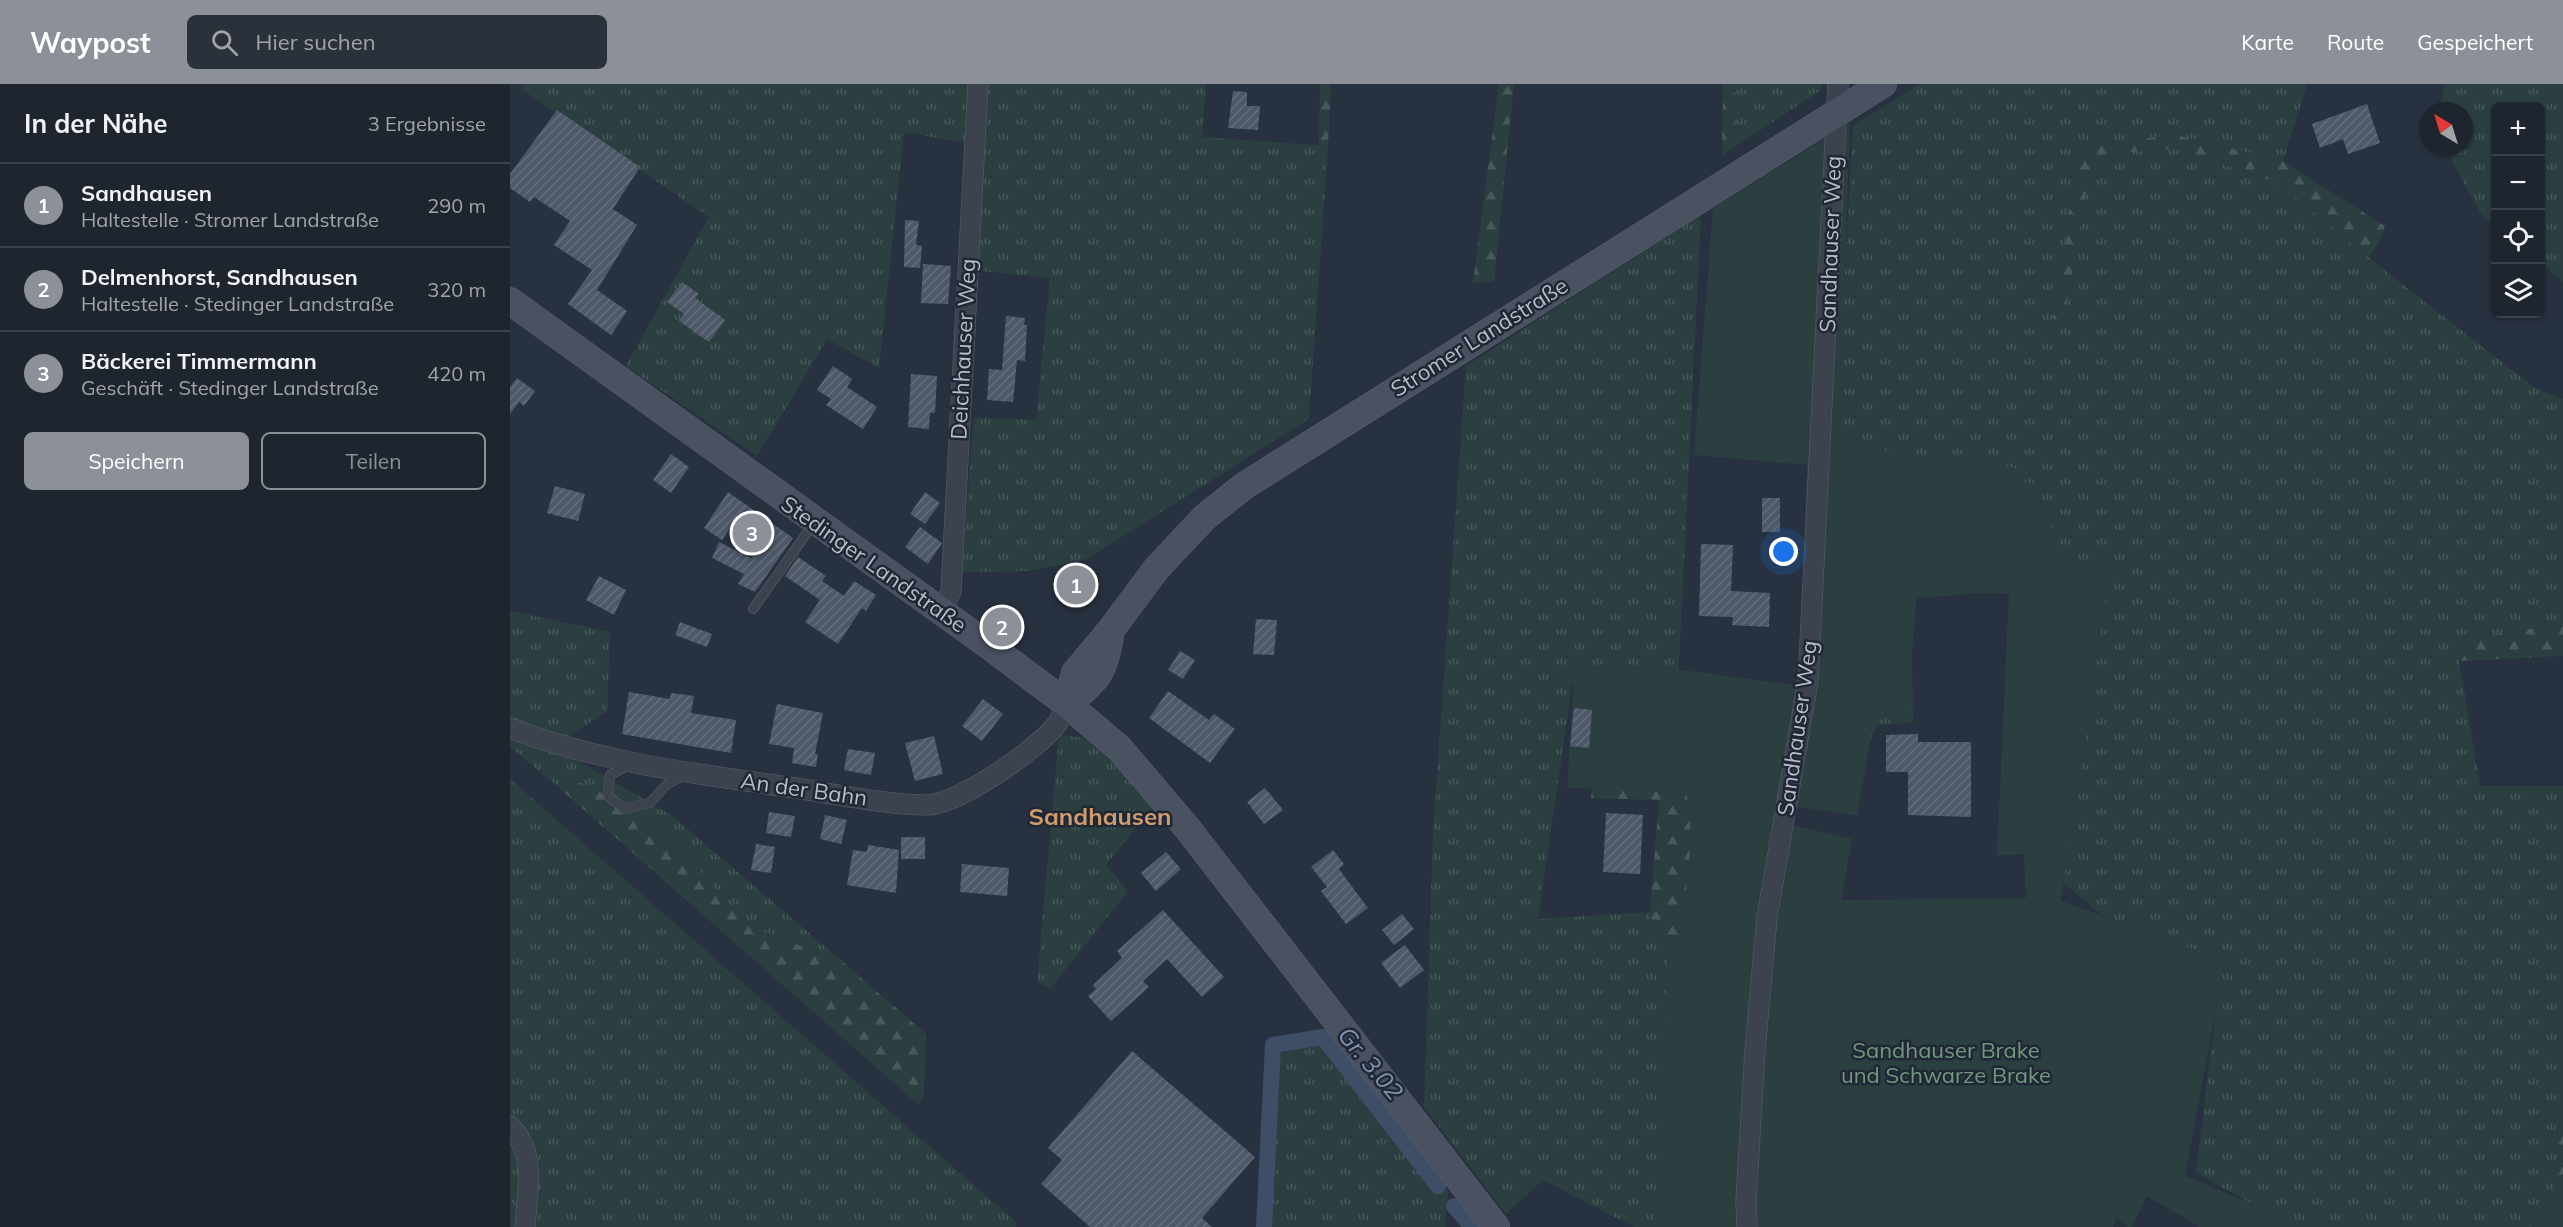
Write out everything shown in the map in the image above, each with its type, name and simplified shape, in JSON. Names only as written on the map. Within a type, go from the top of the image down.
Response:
[{"type":"main road","name":"Stromer Landstraße","points":[[1067,704],[1075,673],[1110,631],[1131,601],[1172,552],[1205,518],[1244,486],[1883,84]]},
{"type":"main road","name":"Stedinger Landstraße","points":[[510,301],[1067,704],[1120,749],[1188,829],[1496,1227]]},
{"type":"street","name":"Deichhauser Weg","points":[[941,612],[951,591],[978,84]]},
{"type":"street","name":"Sandhauser Weg","points":[[1747,1227],[1746,1201],[1755,1050],[1767,917],[1808,681],[1838,84]]},
{"type":"street","name":"An der Bahn","points":[[510,728],[556,746],[634,763],[691,773],[928,805],[947,800],[990,778],[1036,744],[1058,723],[1067,704]]},
{"type":"street","points":[[510,1126],[522,1138],[529,1161],[525,1227]]},
{"type":"lane","points":[[753,609],[815,522]]},
{"type":"lane","points":[[634,763],[610,775],[608,796],[624,809],[650,802],[667,784],[691,773]]},
{"type":"green space","points":[[525,84],[969,84],[966,143],[904,132],[879,368],[827,339],[757,456],[626,366],[709,217],[521,89]]},
{"type":"green space","points":[[981,84],[1206,84],[1202,137],[1328,146],[1309,419],[1085,560],[1028,571],[962,572],[974,417],[1036,420],[1050,278],[971,270]]},
{"type":"green space","points":[[1320,84],[1331,84],[1328,146],[1319,145]]},
{"type":"green space","points":[[1499,84],[1514,84],[1494,281],[1473,283]]},
{"type":"green space","points":[[1723,84],[1735,84],[1736,146],[1722,156]]},
{"type":"green space","points":[[1735,84],[1821,84],[1821,90],[1736,146]]},
{"type":"green space","points":[[1919,84],[2307,84],[2283,161],[2176,135],[2090,144],[2064,320],[2088,181],[2111,154],[2177,148],[2278,183],[2393,277],[2534,387],[2563,399],[2563,624],[2466,638],[2459,661],[2480,786],[2563,786],[2563,1115],[2556,1124],[2559,1170],[2552,1194],[2544,1206],[2520,1227],[2290,1227],[2196,1172],[2216,1009],[2051,873],[2020,589],[1911,599],[1913,723],[1878,724],[1853,773],[1844,809],[1793,808],[1823,676],[1853,126]]},
{"type":"green space","points":[[2445,84],[2563,84],[2563,282],[2545,266],[2545,102],[2491,102],[2491,223],[2481,214],[2449,156],[2473,156],[2473,102],[2441,102]]},
{"type":"green space","name":"Sandhauser Brake und Schwarze Brake","points":[[1850,123],[1839,444],[2017,468],[2019,481],[2033,483],[2068,568],[2092,572],[2112,558],[2061,901],[2225,960],[2185,1176],[2308,1227],[2200,1227],[2147,1196],[2132,1227],[2128,1227],[2117,1217],[2113,1227],[1654,1227],[1669,944],[1672,938],[1678,939],[1687,881],[1690,843],[1689,804],[1685,785],[1567,788],[1575,666],[1682,670],[1795,685],[1800,664],[1807,465],[1694,455],[1713,208]],"holes":[[[1917,592],[2009,594],[1997,855],[2024,854],[2026,898],[1841,900],[1852,839],[1790,825],[1795,806],[1857,816],[1875,712],[1907,718]]]},
{"type":"green space","points":[[2176,135],[2283,161],[2385,226],[2377,247],[2368,257],[2278,183],[2177,148],[2111,154],[2088,181],[2064,321],[2053,319],[2078,158],[2090,144]]},
{"type":"green space","points":[[1701,215],[1678,684],[1572,685],[1538,919],[1650,912],[1648,933],[1736,939],[1730,1227],[1634,1227],[1543,1180],[1506,1214],[1424,1107],[1433,832],[1466,366]]},
{"type":"green space","points":[[510,611],[610,632],[607,712],[571,734],[564,743],[510,719]]},
{"type":"green space","points":[[2563,624],[2563,656],[2459,661],[2466,638]]},
{"type":"green space","points":[[1678,684],[1736,939],[1648,934],[1659,800],[1591,798],[1606,686]]},
{"type":"green space","points":[[510,732],[558,749],[671,815],[843,962],[759,930],[735,913],[676,844],[563,778],[557,786],[510,747]]},
{"type":"green space","points":[[1059,735],[1084,738],[1105,753],[1155,804],[1106,865],[1128,891],[1050,989],[1037,981]]},
{"type":"green space","points":[[563,778],[591,786],[676,844],[735,913],[759,930],[843,962],[926,1034],[924,1093],[919,1105],[557,786]]},
{"type":"green space","points":[[510,779],[1017,1223],[1016,1227],[532,1227],[535,1164],[525,1129],[510,1117]]},
{"type":"green space","points":[[1331,1041],[1448,1191],[1445,1227],[1269,1227],[1278,1050]]},
{"type":"green space","points":[[2563,1115],[2563,1227],[2520,1227],[2544,1206],[2552,1194],[2559,1170],[2556,1124]]},
{"type":"green space","points":[[510,1134],[520,1156],[517,1227],[510,1227]]},
{"type":"green space","points":[[2563,1192],[2563,1227],[2530,1227]]},
{"type":"building","points":[[1233,91],[1247,92],[1247,106],[1260,106],[1258,130],[1228,128]]},
{"type":"building","points":[[2367,104],[2380,143],[2348,154],[2343,139],[2320,148],[2312,124]]},
{"type":"building","points":[[557,110],[640,167],[613,209],[637,225],[597,290],[627,311],[611,335],[568,304],[592,270],[554,245],[570,221],[534,197],[530,202],[510,188],[510,174]]},
{"type":"building","points":[[905,220],[919,221],[916,245],[922,246],[920,268],[904,267]]},
{"type":"building","points":[[923,264],[951,266],[948,304],[921,303]]},
{"type":"building","points":[[682,282],[699,294],[695,298],[725,320],[709,342],[679,321],[684,314],[667,302]]},
{"type":"building","points":[[1006,316],[1025,318],[1024,325],[1027,325],[1025,361],[1017,360],[1013,402],[987,400],[989,369],[1002,370]]},
{"type":"building","points":[[833,366],[852,379],[847,387],[877,407],[863,429],[826,405],[831,399],[817,390]]},
{"type":"building","points":[[911,374],[937,376],[935,413],[930,413],[929,429],[908,427]]},
{"type":"building","points":[[517,378],[535,391],[524,406],[519,402],[510,414],[510,387]]},
{"type":"building","points":[[671,454],[689,467],[671,493],[653,480]]},
{"type":"building","points":[[555,486],[585,494],[578,521],[547,513]]},
{"type":"building","points":[[728,492],[793,538],[755,592],[738,584],[744,574],[712,558],[719,542],[751,558],[765,538],[737,518],[722,540],[704,528]]},
{"type":"building","points":[[925,492],[940,503],[925,524],[910,514]]},
{"type":"building","points":[[1762,498],[1780,498],[1780,532],[1762,532]]},
{"type":"building","points":[[920,527],[942,543],[928,564],[905,547]]},
{"type":"building","points":[[1701,544],[1733,545],[1731,591],[1770,593],[1769,627],[1732,625],[1733,617],[1699,616]]},
{"type":"building","points":[[798,557],[826,576],[822,581],[844,596],[854,581],[876,595],[866,611],[862,608],[838,644],[805,622],[820,600],[785,576]]},
{"type":"building","points":[[599,576],[626,590],[614,615],[586,600]]},
{"type":"building","points":[[1256,619],[1277,620],[1274,655],[1253,654]]},
{"type":"building","points":[[680,622],[712,634],[707,647],[675,635]]},
{"type":"building","points":[[1180,651],[1195,660],[1183,679],[1168,670]]},
{"type":"building","points":[[1168,691],[1209,720],[1214,714],[1235,729],[1210,763],[1149,718]]},
{"type":"building","points":[[629,692],[670,699],[671,693],[694,696],[691,713],[736,720],[731,753],[622,734]]},
{"type":"building","points":[[983,699],[1003,714],[982,741],[962,726]]},
{"type":"building","points":[[777,704],[823,713],[815,754],[818,754],[816,767],[792,763],[794,748],[769,744]]},
{"type":"building","points":[[1574,708],[1592,710],[1589,748],[1570,746]]},
{"type":"building","points":[[1918,734],[1918,742],[1971,742],[1971,817],[1908,815],[1908,772],[1886,772],[1886,735]]},
{"type":"building","points":[[934,736],[943,774],[915,781],[905,743]]},
{"type":"building","points":[[848,749],[875,753],[871,775],[844,770]]},
{"type":"building","points":[[1265,788],[1283,810],[1264,824],[1247,802]]},
{"type":"building","points":[[769,812],[795,816],[791,837],[766,833]]},
{"type":"building","points":[[1606,813],[1643,815],[1640,874],[1603,872]]},
{"type":"building","points":[[825,815],[847,820],[841,844],[820,839]]},
{"type":"building","points":[[901,837],[925,837],[925,859],[901,859]]},
{"type":"building","points":[[756,844],[775,847],[771,873],[751,870]]},
{"type":"building","points":[[868,845],[899,850],[896,893],[847,885],[853,850],[867,852]]},
{"type":"building","points":[[1333,850],[1344,864],[1339,869],[1368,908],[1346,924],[1321,891],[1327,887],[1311,867]]},
{"type":"building","points":[[1166,852],[1181,869],[1156,891],[1141,873]]},
{"type":"building","points":[[962,864],[1009,868],[1007,896],[960,892]]},
{"type":"building","points":[[1163,910],[1224,977],[1202,997],[1167,959],[1143,981],[1149,987],[1111,1021],[1088,996],[1096,989],[1093,985],[1122,958],[1117,951]]},
{"type":"building","points":[[1402,914],[1414,929],[1394,945],[1382,930]]},
{"type":"building","points":[[1405,945],[1424,970],[1400,988],[1381,963]]},
{"type":"building","points":[[1132,1051],[1255,1157],[1202,1218],[1212,1227],[1090,1227],[1041,1184],[1062,1160],[1048,1148]]},
{"type":"waterway","name":"Gr. 3.02","points":[[1264,1227],[1273,1045],[1323,1037],[1438,1186]]},
{"type":"waterway","name":"Gr. 3.02","points":[[1454,1206],[1472,1227]]},
{"type":"place","name":"Bäckerei Timmermann","points":[[752,533]]},
{"type":"place","name":"Sandhausen","points":[[1076,585]]},
{"type":"place","name":"Delmenhorst, Sandhausen","points":[[1002,627]]},
{"type":"district","name":"Sandhausen","points":[[1100,816]]}]
